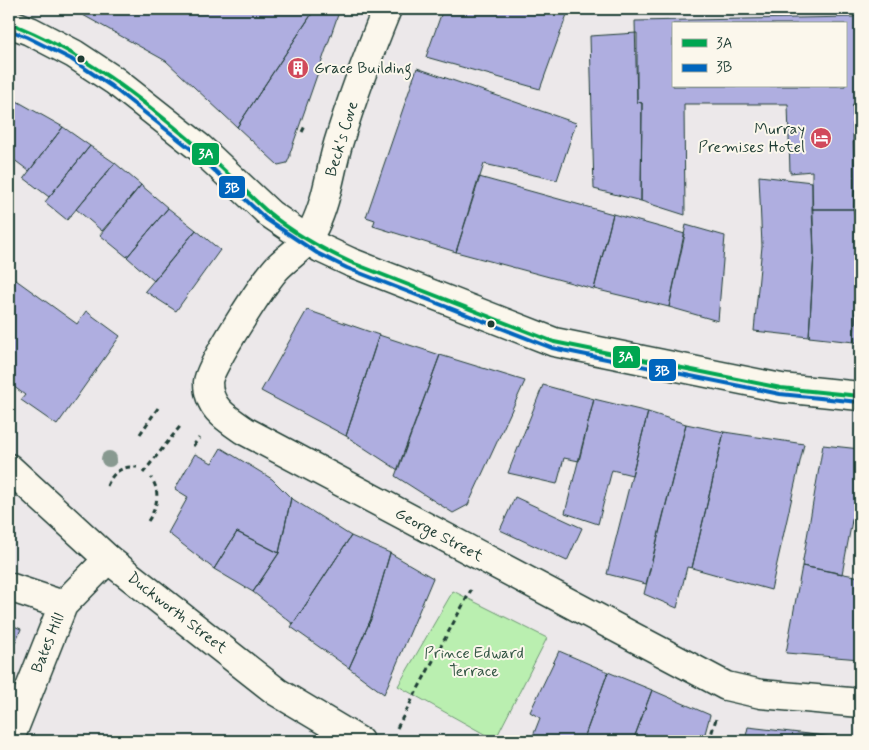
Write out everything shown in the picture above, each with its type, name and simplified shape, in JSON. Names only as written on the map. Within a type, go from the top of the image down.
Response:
[{"type":"street","name":"Beck's Cove","points":[[307,240],[324,202],[338,144],[387,9]]},
{"type":"street","points":[[9,23],[30,31],[74,54],[114,81],[200,148],[270,214],[320,248],[350,262],[554,342],[782,388],[860,396]]},
{"type":"street","name":"George Street","points":[[307,240],[276,270],[216,363],[208,380],[210,397],[219,413],[253,435],[726,686],[761,694],[860,703]]},
{"type":"street","name":"Duckworth Street","points":[[9,468],[108,559],[277,692],[359,741]]},
{"type":"street","name":"Bates Hill","points":[[9,741],[63,604],[108,559]]},
{"type":"street","points":[[9,587],[63,604]]},
{"type":"path","points":[[302,132],[305,126]]},
{"type":"path","points":[[140,434],[158,408]]},
{"type":"path","points":[[143,472],[182,424]]},
{"type":"path","points":[[107,486],[115,472],[124,467],[137,468]]},
{"type":"path","points":[[148,521],[153,513],[156,497],[155,482],[151,478]]},
{"type":"path","points":[[397,728],[473,587]]},
{"type":"path","points":[[710,741],[716,716]]},
{"type":"green space","name":"Prince Edward Terrace","points":[[453,591],[547,638],[495,740],[398,686]]},
{"type":"building","points":[[72,9],[315,9],[237,127],[166,61]]},
{"type":"building","name":"Grace Building","points":[[315,9],[340,9],[290,156],[287,163],[278,165],[237,127]]},
{"type":"building","points":[[443,9],[569,9],[540,89],[426,57]]},
{"type":"building","name":"Murray Premises Hotel","points":[[853,9],[860,9],[860,104],[853,104],[854,209],[812,209],[812,171],[790,173],[788,104],[684,104],[685,215],[641,201],[642,103],[637,102],[635,21],[854,17]]},
{"type":"building","points":[[637,33],[637,102],[642,103],[641,201],[594,189],[590,36]]},
{"type":"building","points":[[417,68],[576,123],[557,180],[484,164],[456,252],[373,226],[375,220],[366,217]]},
{"type":"building","points":[[15,100],[63,127],[29,171],[9,156],[9,109]]},
{"type":"building","points":[[853,104],[860,104],[860,221],[855,221],[854,209]]},
{"type":"building","points":[[63,127],[90,146],[49,197],[24,178]]},
{"type":"building","points":[[90,146],[115,163],[67,220],[45,202]]},
{"type":"building","points":[[115,163],[141,185],[102,231],[76,209]]},
{"type":"building","points":[[759,176],[812,182],[814,253],[809,337],[754,331],[762,246]]},
{"type":"building","points":[[479,177],[613,214],[594,289],[456,252]]},
{"type":"building","points":[[141,185],[168,208],[127,257],[100,235]]},
{"type":"building","points":[[168,208],[196,230],[154,281],[127,257]]},
{"type":"building","points":[[812,209],[854,209],[858,256],[854,342],[809,337],[814,253]]},
{"type":"building","points":[[613,214],[685,234],[669,307],[594,289]]},
{"type":"building","points":[[855,221],[860,221],[860,343],[854,342],[858,256]]},
{"type":"building","points":[[686,225],[725,236],[718,321],[669,307]]},
{"type":"building","points":[[196,230],[220,250],[176,311],[145,291]]},
{"type":"building","points":[[16,280],[77,324],[86,311],[120,336],[57,425],[21,400],[25,395],[9,383],[9,290]]},
{"type":"building","points":[[307,310],[379,335],[346,436],[261,391]]},
{"type":"building","points":[[379,335],[440,355],[398,470],[346,436]]},
{"type":"building","points":[[440,355],[525,381],[468,505],[453,513],[395,476]]},
{"type":"building","points":[[543,385],[594,399],[579,461],[564,458],[557,484],[508,473]]},
{"type":"building","points":[[594,399],[648,412],[632,475],[612,470],[598,524],[565,513]]},
{"type":"building","points":[[648,412],[686,424],[646,584],[607,574]]},
{"type":"building","points":[[686,424],[724,432],[692,568],[687,567],[677,608],[644,594]]},
{"type":"building","points":[[724,432],[804,444],[771,590],[692,568]]},
{"type":"building","points":[[823,445],[860,449],[860,478],[842,574],[802,566]]},
{"type":"building","points":[[221,448],[272,479],[291,498],[279,553],[237,532],[214,569],[168,533],[188,497],[175,489],[195,454],[212,463]]},
{"type":"building","points":[[860,478],[860,524],[852,523]]},
{"type":"building","points":[[515,497],[582,528],[567,561],[500,530]]},
{"type":"building","points":[[291,498],[351,536],[293,624],[253,592],[279,553]]},
{"type":"building","points":[[237,532],[279,553],[253,592],[214,569]]},
{"type":"building","points":[[351,536],[390,553],[371,619],[349,668],[291,627]]},
{"type":"building","points":[[390,553],[433,578],[384,694],[349,668],[371,619]]},
{"type":"building","points":[[802,566],[860,577],[860,659],[786,653]]},
{"type":"building","points":[[9,624],[21,629],[9,657]]},
{"type":"building","points":[[559,651],[608,672],[583,741],[531,741],[540,718],[530,712]]},
{"type":"building","points":[[608,672],[652,690],[633,741],[583,741]]},
{"type":"building","points":[[652,690],[710,715],[703,741],[633,741]]},
{"type":"building","points":[[748,727],[842,738],[842,741],[745,741]]},
{"type":"transit line","name":"3A","points":[[9,23],[61,47],[109,77],[133,94],[208,156],[278,220],[308,240],[350,262],[554,342],[781,388],[860,396]]},
{"type":"transit line","name":"3B","points":[[9,30],[71,59],[111,86],[196,153],[266,219],[317,253],[347,268],[552,348],[780,394],[859,402]]},
{"type":"place","name":"Grace Building","points":[[298,68]]},
{"type":"place","name":"Murray Premises Hotel","points":[[821,138]]}]
